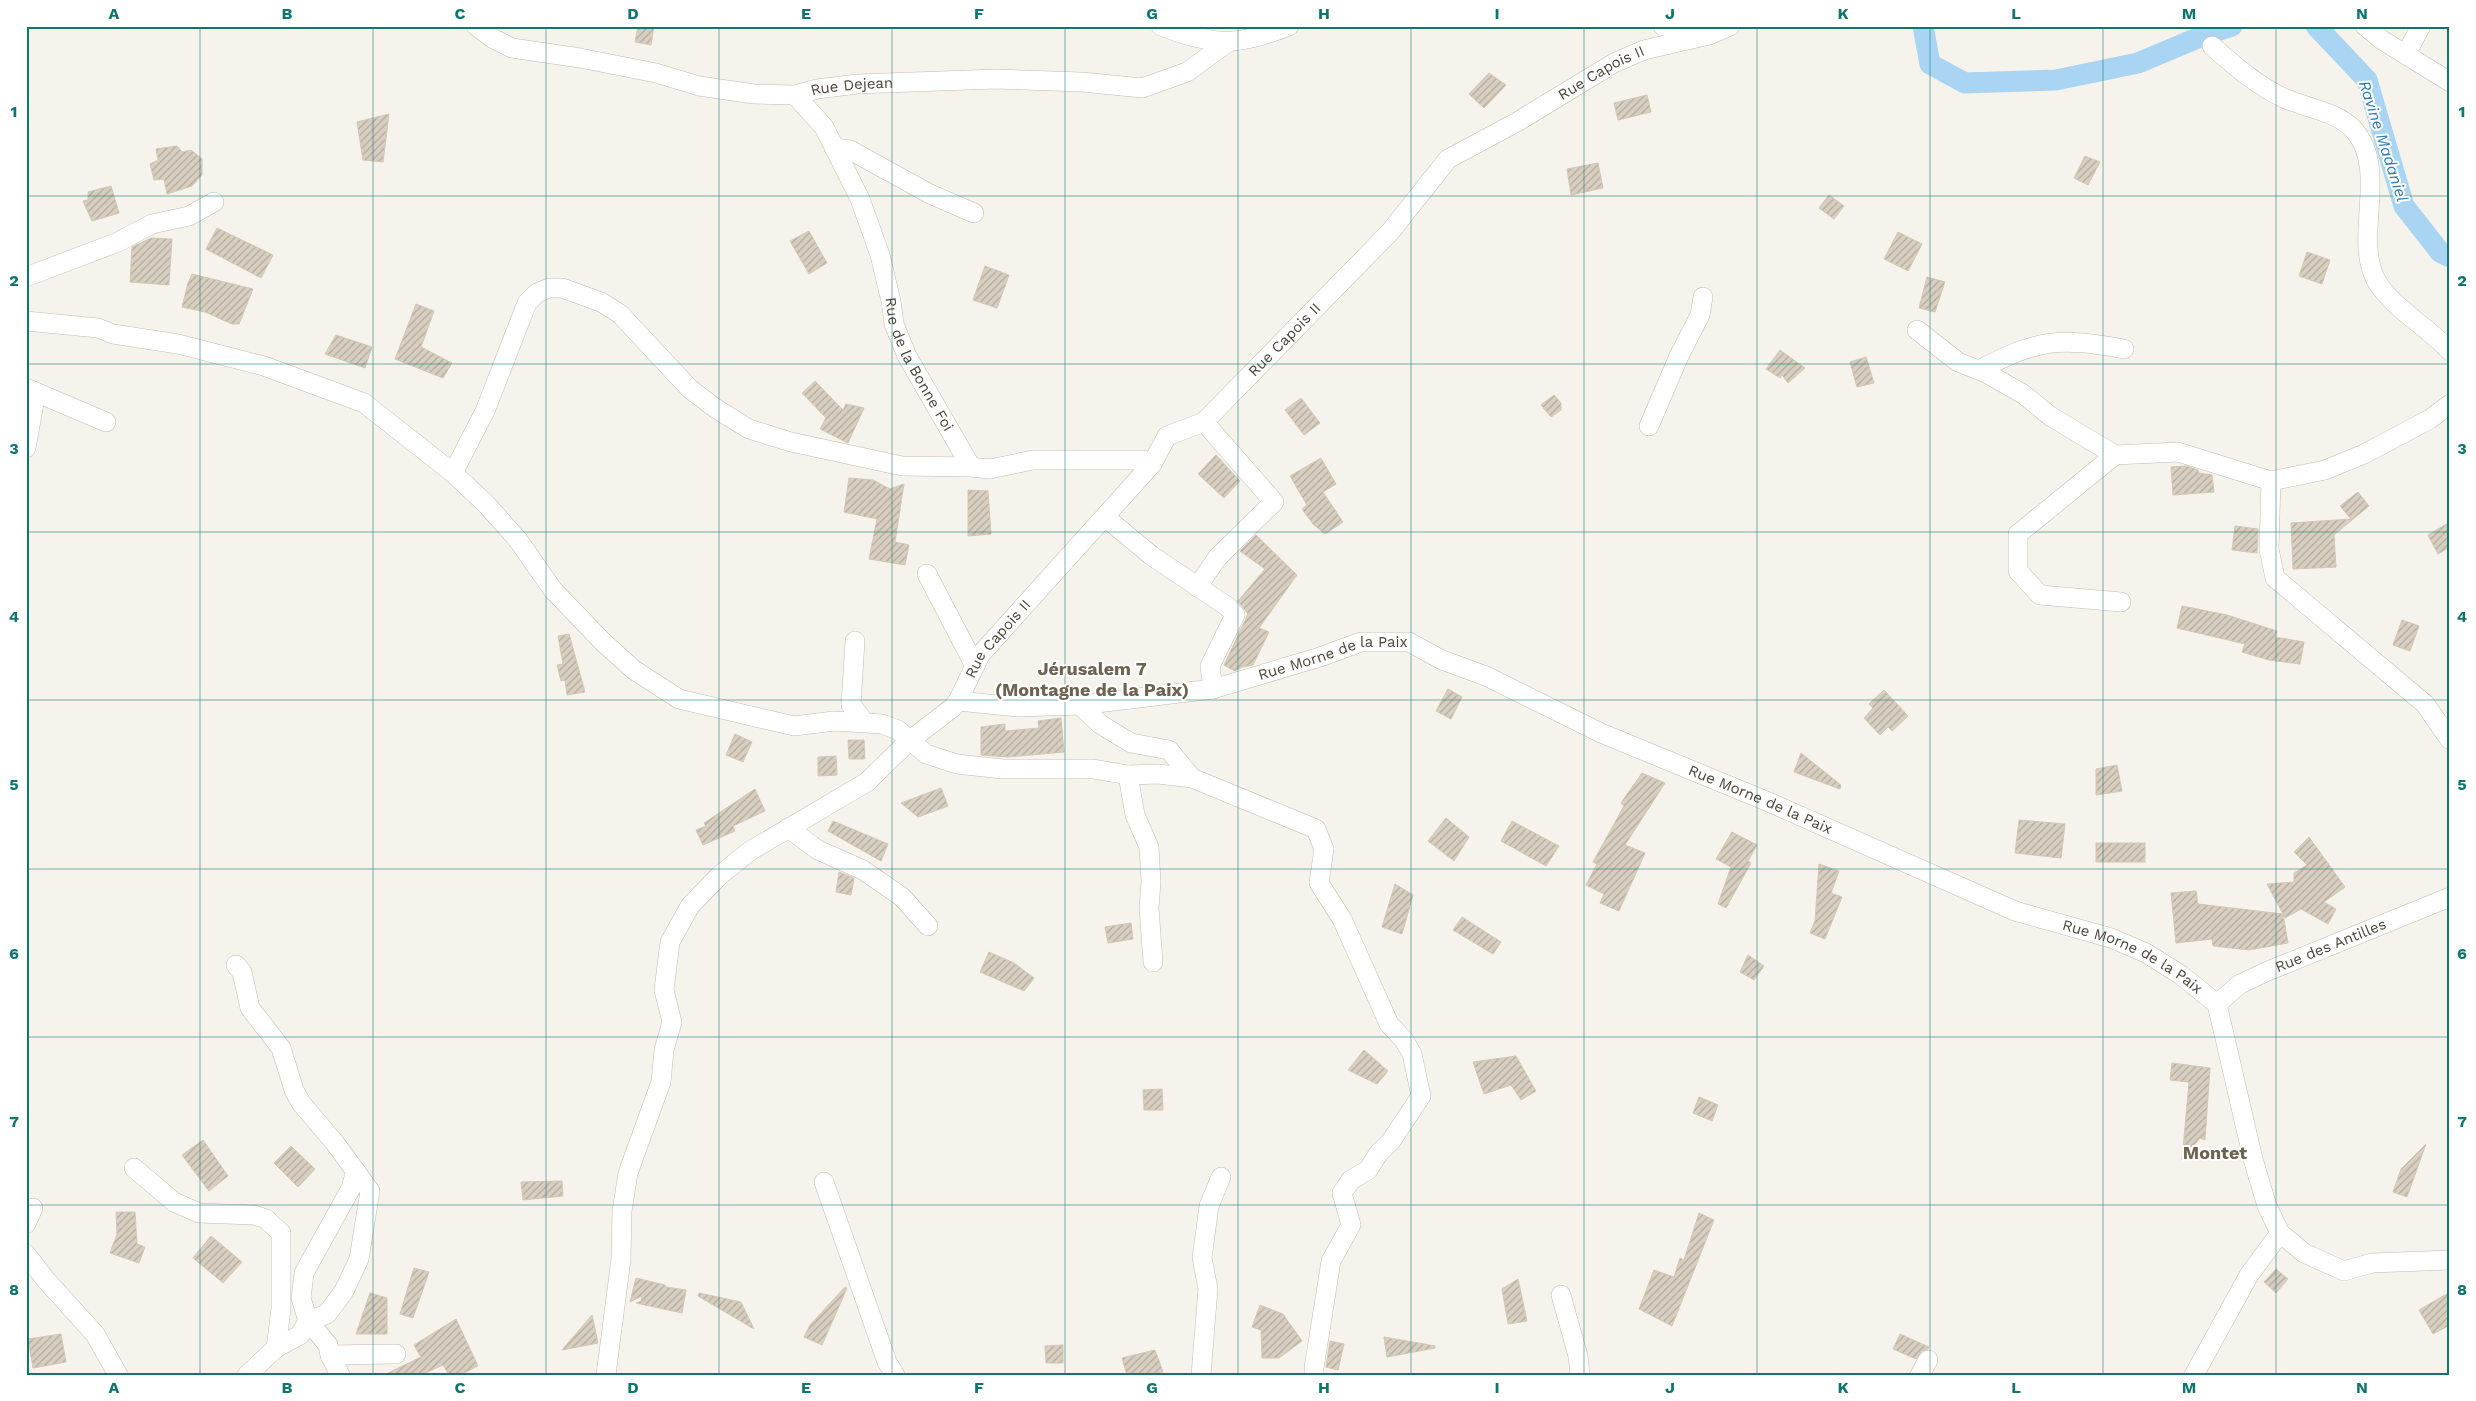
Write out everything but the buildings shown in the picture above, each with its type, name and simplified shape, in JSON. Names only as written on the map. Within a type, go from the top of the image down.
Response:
[{"type":"street","name":"Rue Dejean","points":[[476,26],[512,48],[590,60],[656,73],[699,86],[754,94],[795,95],[817,89],[857,84],[996,79],[1082,82],[1142,88],[1187,72],[1227,43]]},
{"type":"street","points":[[1161,26],[1194,39],[1227,43],[1265,35],[1289,26]]},
{"type":"street","points":[[1664,26],[1709,35]]},
{"type":"street","name":"Rue Capois II","points":[[606,1375],[621,1259],[622,1211],[628,1173],[661,1082],[664,1050],[672,1022],[664,990],[670,942],[690,906],[720,875],[750,851],[867,782],[909,741],[952,708],[958,701],[980,655],[1152,464],[1167,436],[1204,422],[1390,232],[1448,159],[1517,122],[1614,63],[1644,50],[1709,35],[1730,26]]},
{"type":"street","points":[[2365,26],[2450,82]]},
{"type":"street","points":[[2406,54],[2421,26]]},
{"type":"street","points":[[2212,46],[2247,77],[2285,99],[2341,120],[2354,129],[2366,148],[2371,202],[2369,253],[2376,279],[2385,293],[2450,351]]},
{"type":"street","name":"Rue de la Bonne Foi","points":[[795,95],[824,127],[860,199],[880,255],[891,301],[894,324],[907,356],[971,467]]},
{"type":"street","points":[[834,148],[850,150],[930,194],[974,213]]},
{"type":"street","points":[[26,277],[118,242],[152,224],[189,216],[214,202]]},
{"type":"street","points":[[453,473],[485,411],[528,303],[537,293],[550,288],[562,288],[601,302],[620,314],[690,389],[715,408],[749,429],[791,442],[902,466],[990,469],[1033,460],[1143,460],[1152,464]]},
{"type":"street","points":[[1649,426],[1679,356],[1700,315],[1703,297]]},
{"type":"street","points":[[26,321],[98,328],[113,334],[178,344],[264,366],[364,403],[453,473],[487,505],[518,540],[553,590],[603,642],[634,670],[679,699],[794,726],[834,721],[882,724],[898,730],[926,754],[957,764],[1002,769],[1093,769],[1128,775],[1158,774],[1192,778],[1316,829],[1324,849],[1319,883],[1342,919],[1389,1024],[1404,1040],[1412,1054],[1421,1096],[1391,1141],[1378,1154],[1368,1170],[1351,1180],[1342,1193],[1351,1225],[1331,1261],[1314,1375]]},
{"type":"street","points":[[1916,330],[1958,362],[1979,370],[2022,394],[2050,416],[2115,455],[2178,452],[2272,481],[2325,470],[2364,454],[2430,419],[2450,404]]},
{"type":"street","points":[[1979,370],[2010,354],[2047,342],[2080,341],[2124,349]]},
{"type":"street","points":[[26,448],[31,390],[106,422]]},
{"type":"street","points":[[1198,587],[1218,557],[1274,502],[1204,422]]},
{"type":"street","points":[[2115,455],[2018,534],[2018,571],[2040,595],[2121,602]]},
{"type":"street","points":[[2272,481],[2270,549],[2275,578],[2425,704],[2450,740]]},
{"type":"street","points":[[1105,517],[1152,556],[1228,608],[1235,615],[1210,666],[1213,689]]},
{"type":"street","points":[[928,574],[975,666]]},
{"type":"street","points":[[855,641],[851,705],[864,722]]},
{"type":"street","name":"Rue Morne de la Paix","points":[[958,701],[1018,707],[1080,705],[1213,689],[1320,657],[1361,642],[1409,642],[1442,660],[1486,676],[1602,733],[1771,803],[2015,911],[2111,938],[2146,953],[2181,975],[2218,1004],[2253,1159],[2267,1206],[2280,1233],[2304,1253],[2344,1271],[2372,1263],[2450,1260]]},
{"type":"street","points":[[1080,705],[1100,724],[1131,743],[1169,750],[1192,778]]},
{"type":"street","points":[[1128,775],[1135,815],[1149,846],[1151,882],[1149,908],[1153,962]]},
{"type":"street","points":[[788,828],[818,850],[863,870],[902,897],[928,926]]},
{"type":"street","name":"Rue des Antilles","points":[[2218,1004],[2240,984],[2450,897]]},
{"type":"street","points":[[236,965],[242,972],[250,1008],[281,1048],[294,1090],[301,1103],[370,1191],[358,1259],[344,1291],[327,1314],[308,1321],[300,1335],[276,1348],[247,1375]]},
{"type":"street","points":[[134,1168],[174,1202],[199,1213],[254,1216],[266,1219],[281,1233],[282,1309],[276,1348]]},
{"type":"street","points":[[340,1375],[330,1355],[328,1345],[308,1321],[301,1298],[304,1273],[351,1188],[356,1171]]},
{"type":"street","points":[[1202,1375],[1208,1289],[1202,1258],[1209,1206],[1222,1177]]},
{"type":"street","points":[[824,1182],[887,1362],[896,1375]]},
{"type":"street","points":[[2194,1375],[2249,1274],[2280,1233]]},
{"type":"street","points":[[26,1254],[46,1280],[95,1334],[118,1375]]},
{"type":"street","points":[[1561,1295],[1578,1356],[1580,1375]]},
{"type":"street","points":[[330,1355],[396,1354]]},
{"type":"waterway","name":"Ravine Madaniel","points":[[1923,26],[1930,64],[1965,83],[2056,80],[2138,63],[2207,34],[2232,26]]},
{"type":"waterway","name":"Ravine Madaniel","points":[[2316,26],[2367,80],[2404,206],[2440,252],[2450,257]]},
{"type":"district","name":"Jérusalem 7 (Montagne de la Paix)","points":[[1092,680]]},
{"type":"district","name":"Montet","points":[[2215,1153]]}]
